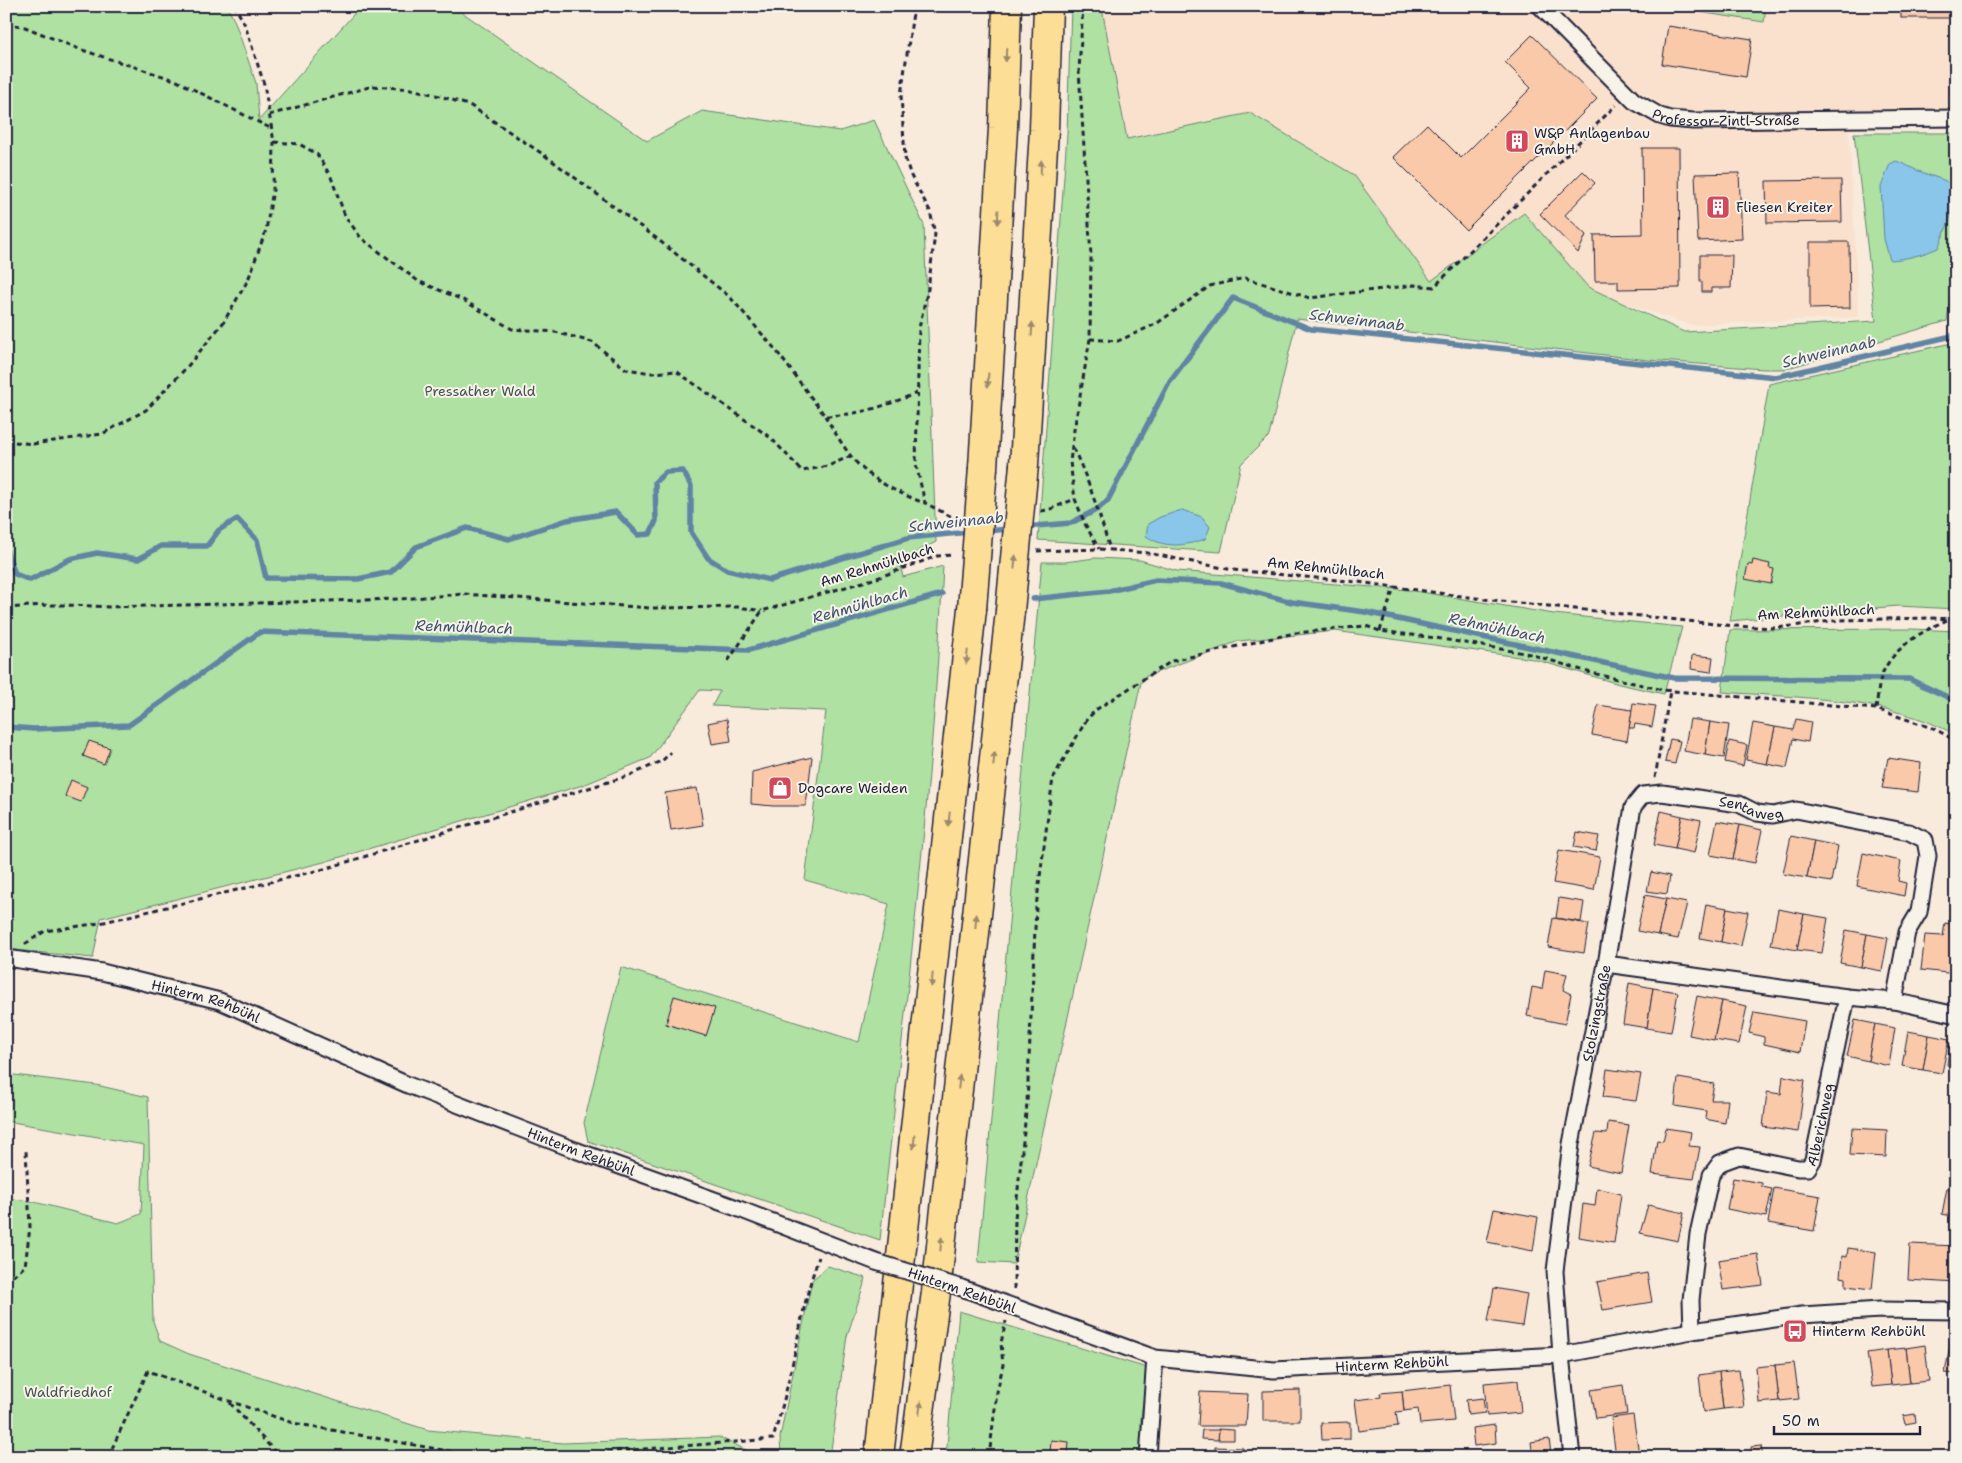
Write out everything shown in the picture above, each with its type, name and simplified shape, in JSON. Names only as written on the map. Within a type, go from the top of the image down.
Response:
[{"type":"highway","points":[[879,1457],[972,609],[983,468],[1003,138],[1007,6]]},
{"type":"highway","points":[[914,1457],[937,1282],[1010,611],[1024,465],[1044,130],[1048,6]]},
{"type":"street","name":"Professor-Zintl-Straße","points":[[1540,6],[1627,94],[1652,112],[1670,119],[1680,121],[1956,118]]},
{"type":"street","name":"Sentaweg","points":[[1655,793],[1662,792],[1739,804],[1757,813],[1773,815],[1796,810],[1909,832],[1925,840],[1928,856],[1919,912],[1907,932],[1894,1001]]},
{"type":"street","points":[[1606,964],[1633,807],[1643,795],[1655,793]]},
{"type":"street","name":"Hinterm Rehbühl","points":[[6,958],[102,972],[220,1001],[417,1088],[575,1150],[734,1207],[876,1262],[1011,1306],[1155,1358],[1274,1370],[1561,1355],[1692,1331],[1802,1315],[1880,1310],[1956,1311]]},
{"type":"street","name":"Stolzingstraße","points":[[1572,1457],[1561,1355],[1555,1270],[1572,1144],[1606,964],[1846,997],[1894,1001],[1956,1015]]},
{"type":"street","name":"Alberichweg","points":[[1692,1331],[1691,1300],[1698,1234],[1711,1175],[1720,1163],[1739,1156],[1798,1168],[1808,1168],[1813,1160],[1846,997]]},
{"type":"street","points":[[1148,1457],[1155,1358]]},
{"type":"path","points":[[6,441],[33,444],[102,434],[146,410],[187,367],[223,323],[248,280],[266,230],[273,190],[274,142],[264,84],[246,25],[235,6]]},
{"type":"path","points":[[914,6],[901,95],[905,158],[911,176],[930,211],[935,234],[928,289],[919,328],[916,464],[925,503]]},
{"type":"path","points":[[1083,6],[1079,70],[1091,256],[1090,340],[1070,462],[1075,498],[1085,524],[1099,549]]},
{"type":"path","points":[[6,23],[25,27],[79,49],[175,80],[272,129]]},
{"type":"path","points":[[269,115],[373,86],[411,89],[471,106],[547,157],[656,238],[730,297],[775,349],[825,416],[851,456],[866,471],[896,492],[925,503],[952,518]]},
{"type":"path","points":[[1090,340],[1118,341],[1156,324],[1210,286],[1245,278],[1310,298],[1414,285],[1434,287],[1627,94]]},
{"type":"path","points":[[274,142],[299,144],[317,154],[331,177],[345,216],[361,238],[418,281],[463,300],[512,329],[555,332],[592,342],[626,369],[652,374],[676,371],[771,438],[802,471],[828,466],[851,456]]},
{"type":"path","points":[[825,416],[850,415],[889,405],[917,394]]},
{"type":"path","points":[[1072,446],[1095,500],[1110,550]]},
{"type":"path","name":"Am Rehmühlbach","points":[[1027,551],[1099,549],[1156,554],[1233,570],[1358,582],[1493,601],[1734,626],[1776,628],[1840,620],[1956,619]]},
{"type":"path","name":"Am Rehmühlbach","points":[[762,611],[877,578],[938,556],[957,555]]},
{"type":"path","points":[[1380,631],[1394,587]]},
{"type":"path","points":[[6,609],[23,606],[72,605],[109,607],[400,599],[464,594],[650,608],[739,607],[762,611],[728,661]]},
{"type":"path","points":[[1876,709],[1884,671],[1893,655],[1926,629],[1948,619]]},
{"type":"path","points":[[990,1457],[997,1392],[1003,1365],[1001,1343],[1011,1306],[1015,1218],[1027,1103],[1036,907],[1053,778],[1087,720],[1096,709],[1172,661],[1295,633],[1366,626],[1380,631],[1436,638],[1530,654],[1588,672],[1670,691],[1876,709],[1935,729],[1956,741]]},
{"type":"path","points":[[1655,793],[1655,774],[1670,691]]},
{"type":"path","points":[[22,946],[44,931],[100,923],[324,869],[631,775],[662,761],[671,752]]},
{"type":"path","points":[[6,1282],[25,1266],[30,1228],[26,1151]]},
{"type":"path","points":[[108,1457],[148,1371],[293,1423],[470,1455],[537,1454],[541,1457],[773,1439],[788,1386],[794,1351],[812,1275],[825,1243]]},
{"type":"path","points":[[229,1401],[278,1455],[292,1457]]},
{"type":"shaded area","points":[[1103,6],[1956,6],[1956,111],[1848,118],[1859,317],[1691,325],[1585,291],[1524,213],[1431,282],[1354,175],[1250,113],[1127,139]]},
{"type":"green space","name":"Pressather Wald","points":[[6,6],[227,6],[235,22],[256,83],[259,120],[361,6],[453,6],[647,141],[702,111],[840,131],[874,120],[924,225],[936,542],[899,561],[903,577],[943,566],[925,819],[880,1240],[588,1141],[584,1123],[621,967],[859,1042],[889,904],[805,880],[826,711],[712,706],[720,691],[700,690],[650,758],[583,785],[324,862],[101,918],[93,958],[6,949]]},
{"type":"green space","points":[[1071,6],[1103,6],[1127,139],[1250,113],[1354,175],[1431,281],[1524,213],[1588,287],[1684,332],[1876,321],[1854,133],[1956,133],[1956,258],[1947,321],[1785,369],[1763,369],[1648,360],[1297,319],[1269,436],[1241,464],[1221,552],[1038,540],[1067,134]]},
{"type":"green space","points":[[1659,6],[1766,6],[1764,22]]},
{"type":"green space","points":[[1956,342],[1956,609],[1898,606],[1730,621],[1769,384]]},
{"type":"green space","points":[[1095,558],[1140,560],[1177,571],[1409,590],[1554,614],[1682,627],[1664,694],[1619,684],[1533,659],[1335,631],[1239,641],[1142,678],[1014,1264],[978,1262],[1042,562],[1065,562]]},
{"type":"green space","points":[[1912,629],[1956,631],[1956,735],[1930,722],[1872,706],[1812,698],[1722,692],[1730,630]]},
{"type":"green space","name":"Waldfriedhof","points":[[6,1074],[96,1085],[148,1097],[153,1321],[160,1341],[189,1354],[428,1430],[563,1443],[719,1437],[761,1457],[6,1457],[6,1198],[30,1201],[118,1223],[141,1214],[144,1145],[6,1121]]},
{"type":"green space","points":[[828,1266],[866,1278],[847,1336],[830,1457],[781,1457],[780,1437],[812,1280]]},
{"type":"green space","points":[[959,1311],[1147,1368],[1141,1418],[1141,1457],[946,1457]]},
{"type":"water","points":[[1896,161],[1947,182],[1952,186],[1954,199],[1953,208],[1938,248],[1902,259],[1890,260],[1884,239],[1881,187],[1890,164]]},
{"type":"water","points":[[1182,510],[1202,517],[1210,527],[1205,539],[1183,545],[1168,545],[1146,536],[1148,524],[1160,517]]},
{"type":"building","points":[[1901,6],[1956,6],[1956,18],[1901,18]]},
{"type":"building","points":[[1668,26],[1752,39],[1746,77],[1662,64]]},
{"type":"building","name":"W&P Anlagenbau GmbH","points":[[1532,35],[1597,99],[1466,230],[1393,157],[1427,124],[1461,158],[1531,88],[1505,62]]},
{"type":"building","points":[[1951,58],[1956,58],[1956,94],[1950,94]]},
{"type":"building","points":[[1642,148],[1679,148],[1680,288],[1618,289],[1618,281],[1595,281],[1594,235],[1643,234]]},
{"type":"building","points":[[1583,171],[1595,183],[1565,215],[1586,235],[1578,253],[1540,214]]},
{"type":"building","name":"Fliesen Kreiter","points":[[1739,173],[1742,239],[1698,241],[1695,174]]},
{"type":"building","points":[[1841,180],[1842,222],[1767,223],[1766,181]]},
{"type":"building","points":[[1810,242],[1849,242],[1850,308],[1810,309]]},
{"type":"building","points":[[1700,255],[1732,255],[1731,288],[1711,288],[1711,292],[1702,292]]},
{"type":"building","points":[[1753,560],[1770,564],[1769,568],[1774,569],[1771,584],[1745,579],[1748,564],[1752,565]]},
{"type":"building","points":[[1692,655],[1713,657],[1711,672],[1691,669]]},
{"type":"building","points":[[1633,703],[1656,706],[1652,727],[1635,724],[1634,728],[1629,728]]},
{"type":"building","points":[[1598,705],[1632,710],[1627,741],[1592,735]]},
{"type":"building","points":[[727,719],[731,741],[712,744],[708,723]]},
{"type":"building","points":[[1690,719],[1710,722],[1705,755],[1684,751]]},
{"type":"building","points":[[1796,719],[1811,722],[1808,742],[1793,739],[1787,768],[1767,764],[1775,727],[1793,730]]},
{"type":"building","points":[[1710,722],[1729,725],[1724,758],[1705,755]]},
{"type":"building","points":[[1753,723],[1775,727],[1767,764],[1746,760]]},
{"type":"building","points":[[1670,739],[1680,741],[1675,764],[1665,762]]},
{"type":"building","points":[[89,741],[110,748],[104,764],[83,756]]},
{"type":"building","points":[[1729,741],[1747,745],[1743,766],[1725,762]]},
{"type":"building","name":"Dogcare Weiden","points":[[812,757],[806,806],[751,804],[752,772]]},
{"type":"building","points":[[1888,758],[1921,763],[1918,792],[1882,788]]},
{"type":"building","points":[[71,780],[87,787],[81,802],[65,796]]},
{"type":"building","points":[[697,788],[703,825],[671,830],[665,793]]},
{"type":"building","points":[[1661,811],[1682,816],[1675,849],[1654,845]]},
{"type":"building","points":[[1682,816],[1701,820],[1694,853],[1675,849]]},
{"type":"building","points":[[1717,821],[1740,825],[1733,859],[1710,855]]},
{"type":"building","points":[[1740,825],[1762,830],[1755,863],[1733,859]]},
{"type":"building","points":[[1577,832],[1599,836],[1596,851],[1574,847]]},
{"type":"building","points":[[1791,836],[1814,841],[1807,878],[1783,874]]},
{"type":"building","points":[[1814,841],[1838,846],[1831,882],[1807,878]]},
{"type":"building","points":[[1559,850],[1600,857],[1594,890],[1553,883]]},
{"type":"building","points":[[1863,853],[1901,861],[1898,881],[1906,883],[1904,896],[1857,886]]},
{"type":"building","points":[[1651,872],[1670,876],[1667,894],[1647,891]]},
{"type":"building","points":[[1645,895],[1666,899],[1658,935],[1637,931]]},
{"type":"building","points":[[1559,898],[1584,902],[1581,922],[1556,918]]},
{"type":"building","points":[[1666,899],[1687,903],[1678,939],[1658,935]]},
{"type":"building","points":[[1706,904],[1727,908],[1721,942],[1700,938]]},
{"type":"building","points":[[1727,908],[1748,912],[1741,946],[1721,942]]},
{"type":"building","points":[[1778,909],[1804,914],[1797,950],[1771,945]]},
{"type":"building","points":[[1804,914],[1828,918],[1822,953],[1797,950]]},
{"type":"building","points":[[1553,918],[1589,924],[1584,953],[1548,947]]},
{"type":"building","points":[[1945,923],[1956,925],[1956,974],[1921,970],[1925,935],[1943,936]]},
{"type":"building","points":[[1846,930],[1867,934],[1861,967],[1840,963]]},
{"type":"building","points":[[1867,934],[1888,938],[1882,971],[1861,967]]},
{"type":"building","points":[[1545,970],[1567,974],[1563,990],[1571,994],[1565,1024],[1527,1016],[1532,987],[1542,989]]},
{"type":"building","points":[[1629,983],[1653,988],[1647,1028],[1623,1024]]},
{"type":"building","points":[[1653,988],[1678,992],[1671,1032],[1647,1028]]},
{"type":"building","points":[[674,996],[715,1008],[706,1036],[666,1024]]},
{"type":"building","points":[[1697,996],[1722,1001],[1714,1040],[1689,1035]]},
{"type":"building","points":[[1722,1001],[1747,1006],[1739,1044],[1714,1040]]},
{"type":"building","points":[[1754,1012],[1805,1021],[1800,1052],[1764,1044],[1764,1037],[1749,1033]]},
{"type":"building","points":[[1855,1020],[1875,1024],[1868,1061],[1847,1056]]},
{"type":"building","points":[[1875,1024],[1895,1028],[1889,1066],[1868,1061]]},
{"type":"building","points":[[1908,1031],[1929,1035],[1923,1070],[1902,1066]]},
{"type":"building","points":[[1929,1035],[1949,1039],[1942,1073],[1923,1070]]},
{"type":"building","points":[[1950,1044],[1956,1045],[1956,1066],[1947,1065]]},
{"type":"building","points":[[1607,1069],[1641,1074],[1636,1101],[1603,1097]]},
{"type":"building","points":[[1783,1076],[1805,1080],[1798,1132],[1763,1127],[1767,1092],[1781,1094]]},
{"type":"building","points":[[1678,1078],[1714,1084],[1711,1100],[1728,1100],[1725,1123],[1705,1119],[1706,1111],[1675,1106]]},
{"type":"building","points":[[1608,1122],[1629,1125],[1621,1173],[1588,1166],[1596,1133],[1607,1134]]},
{"type":"building","points":[[1666,1128],[1691,1132],[1689,1146],[1700,1147],[1694,1179],[1652,1174],[1657,1140],[1663,1141]]},
{"type":"building","points":[[1852,1128],[1887,1130],[1886,1157],[1850,1155]]},
{"type":"building","points":[[1733,1178],[1762,1183],[1762,1187],[1772,1189],[1766,1217],[1727,1209]]},
{"type":"building","points":[[1597,1188],[1621,1194],[1614,1243],[1579,1237],[1583,1204],[1595,1206]]},
{"type":"building","points":[[1774,1188],[1820,1196],[1814,1231],[1768,1223]]},
{"type":"building","points":[[1947,1188],[1956,1190],[1956,1217],[1942,1214]]},
{"type":"building","points":[[1648,1205],[1684,1213],[1678,1241],[1640,1233]]},
{"type":"building","points":[[1494,1209],[1538,1217],[1533,1251],[1487,1242]]},
{"type":"building","points":[[1910,1244],[1956,1246],[1956,1283],[1908,1280]]},
{"type":"building","points":[[1848,1248],[1876,1252],[1872,1289],[1846,1286],[1846,1278],[1840,1277],[1842,1256],[1847,1257]]},
{"type":"building","points":[[1758,1254],[1763,1285],[1723,1290],[1718,1260]]},
{"type":"building","points":[[1647,1273],[1652,1302],[1603,1310],[1597,1282]]},
{"type":"building","points":[[1494,1288],[1527,1294],[1522,1326],[1488,1321]]},
{"type":"building","points":[[1951,1339],[1956,1339],[1956,1374],[1945,1373]]},
{"type":"building","points":[[1925,1345],[1929,1381],[1910,1383],[1906,1348]]},
{"type":"building","points":[[1906,1348],[1910,1383],[1891,1385],[1887,1350]]},
{"type":"building","points":[[1887,1350],[1891,1385],[1872,1387],[1867,1353]]},
{"type":"building","points":[[1794,1363],[1799,1399],[1779,1401],[1775,1365]]},
{"type":"building","points":[[1775,1365],[1779,1401],[1759,1403],[1756,1367]]},
{"type":"building","points":[[1739,1370],[1744,1407],[1723,1409],[1719,1372]]},
{"type":"building","points":[[1719,1372],[1723,1409],[1703,1412],[1699,1375]]},
{"type":"building","points":[[1518,1380],[1521,1413],[1487,1416],[1484,1383]]},
{"type":"building","points":[[1450,1385],[1454,1421],[1420,1424],[1418,1409],[1404,1411],[1402,1391]]},
{"type":"building","points":[[1623,1385],[1627,1414],[1596,1418],[1591,1390]]},
{"type":"building","points":[[1300,1390],[1300,1421],[1263,1421],[1263,1391]]},
{"type":"building","points":[[1402,1391],[1404,1411],[1396,1412],[1398,1426],[1359,1431],[1355,1400],[1381,1397],[1380,1393]]},
{"type":"building","points":[[1200,1392],[1248,1394],[1246,1426],[1198,1426]]},
{"type":"building","points":[[1483,1398],[1485,1413],[1468,1415],[1466,1400]]},
{"type":"building","points":[[1915,1414],[1916,1422],[1905,1424],[1903,1416]]},
{"type":"building","points":[[1633,1415],[1639,1454],[1616,1457],[1611,1418]]},
{"type":"building","points":[[1954,1417],[1956,1417],[1956,1449],[1950,1448]]},
{"type":"building","points":[[1350,1422],[1350,1439],[1322,1440],[1321,1423]]},
{"type":"building","points":[[1495,1425],[1496,1443],[1474,1446],[1472,1428]]},
{"type":"building","points":[[1218,1429],[1234,1430],[1234,1440],[1218,1440]]},
{"type":"building","points":[[1202,1430],[1219,1430],[1218,1440],[1201,1439]]},
{"type":"building","points":[[1549,1439],[1551,1454],[1533,1457],[1531,1442]]},
{"type":"building","points":[[1051,1440],[1069,1442],[1068,1455],[1050,1453]]},
{"type":"building","points":[[1761,1446],[1763,1457],[1752,1457],[1751,1447]]},
{"type":"building","points":[[1215,1447],[1243,1448],[1243,1457],[1215,1457]]},
{"type":"waterway","name":"Schweinnaab","points":[[1025,527],[1071,523],[1098,509],[1108,500],[1170,381],[1233,298],[1311,329],[1776,377],[1956,335]]},
{"type":"waterway","name":"Schweinnaab","points":[[6,549],[15,574],[30,580],[70,559],[97,553],[138,559],[161,546],[207,546],[219,530],[237,519],[257,540],[266,578],[358,579],[391,572],[416,547],[467,528],[509,539],[567,520],[616,512],[638,535],[650,534],[656,521],[655,482],[666,472],[683,471],[691,486],[691,532],[708,558],[727,570],[770,580],[908,538],[970,532]]},
{"type":"waterway","name":"Schweinnaab","points":[[985,531],[1010,529]]},
{"type":"waterway","name":"Rehmühlbach","points":[[1033,599],[1109,591],[1156,580],[1221,583],[1292,602],[1365,612],[1674,678],[1909,679],[1956,701]]},
{"type":"waterway","name":"Rehmühlbach","points":[[6,727],[34,729],[129,725],[260,632],[749,650],[942,594]]},
{"type":"place","name":"W&P Anlagenbau GmbH","points":[[1517,141]]},
{"type":"place","name":"Fliesen Kreiter","points":[[1718,207]]},
{"type":"place","name":"Dogcare Weiden","points":[[780,788]]},
{"type":"place","name":"Hinterm Rehbühl","points":[[1795,1331]]}]
